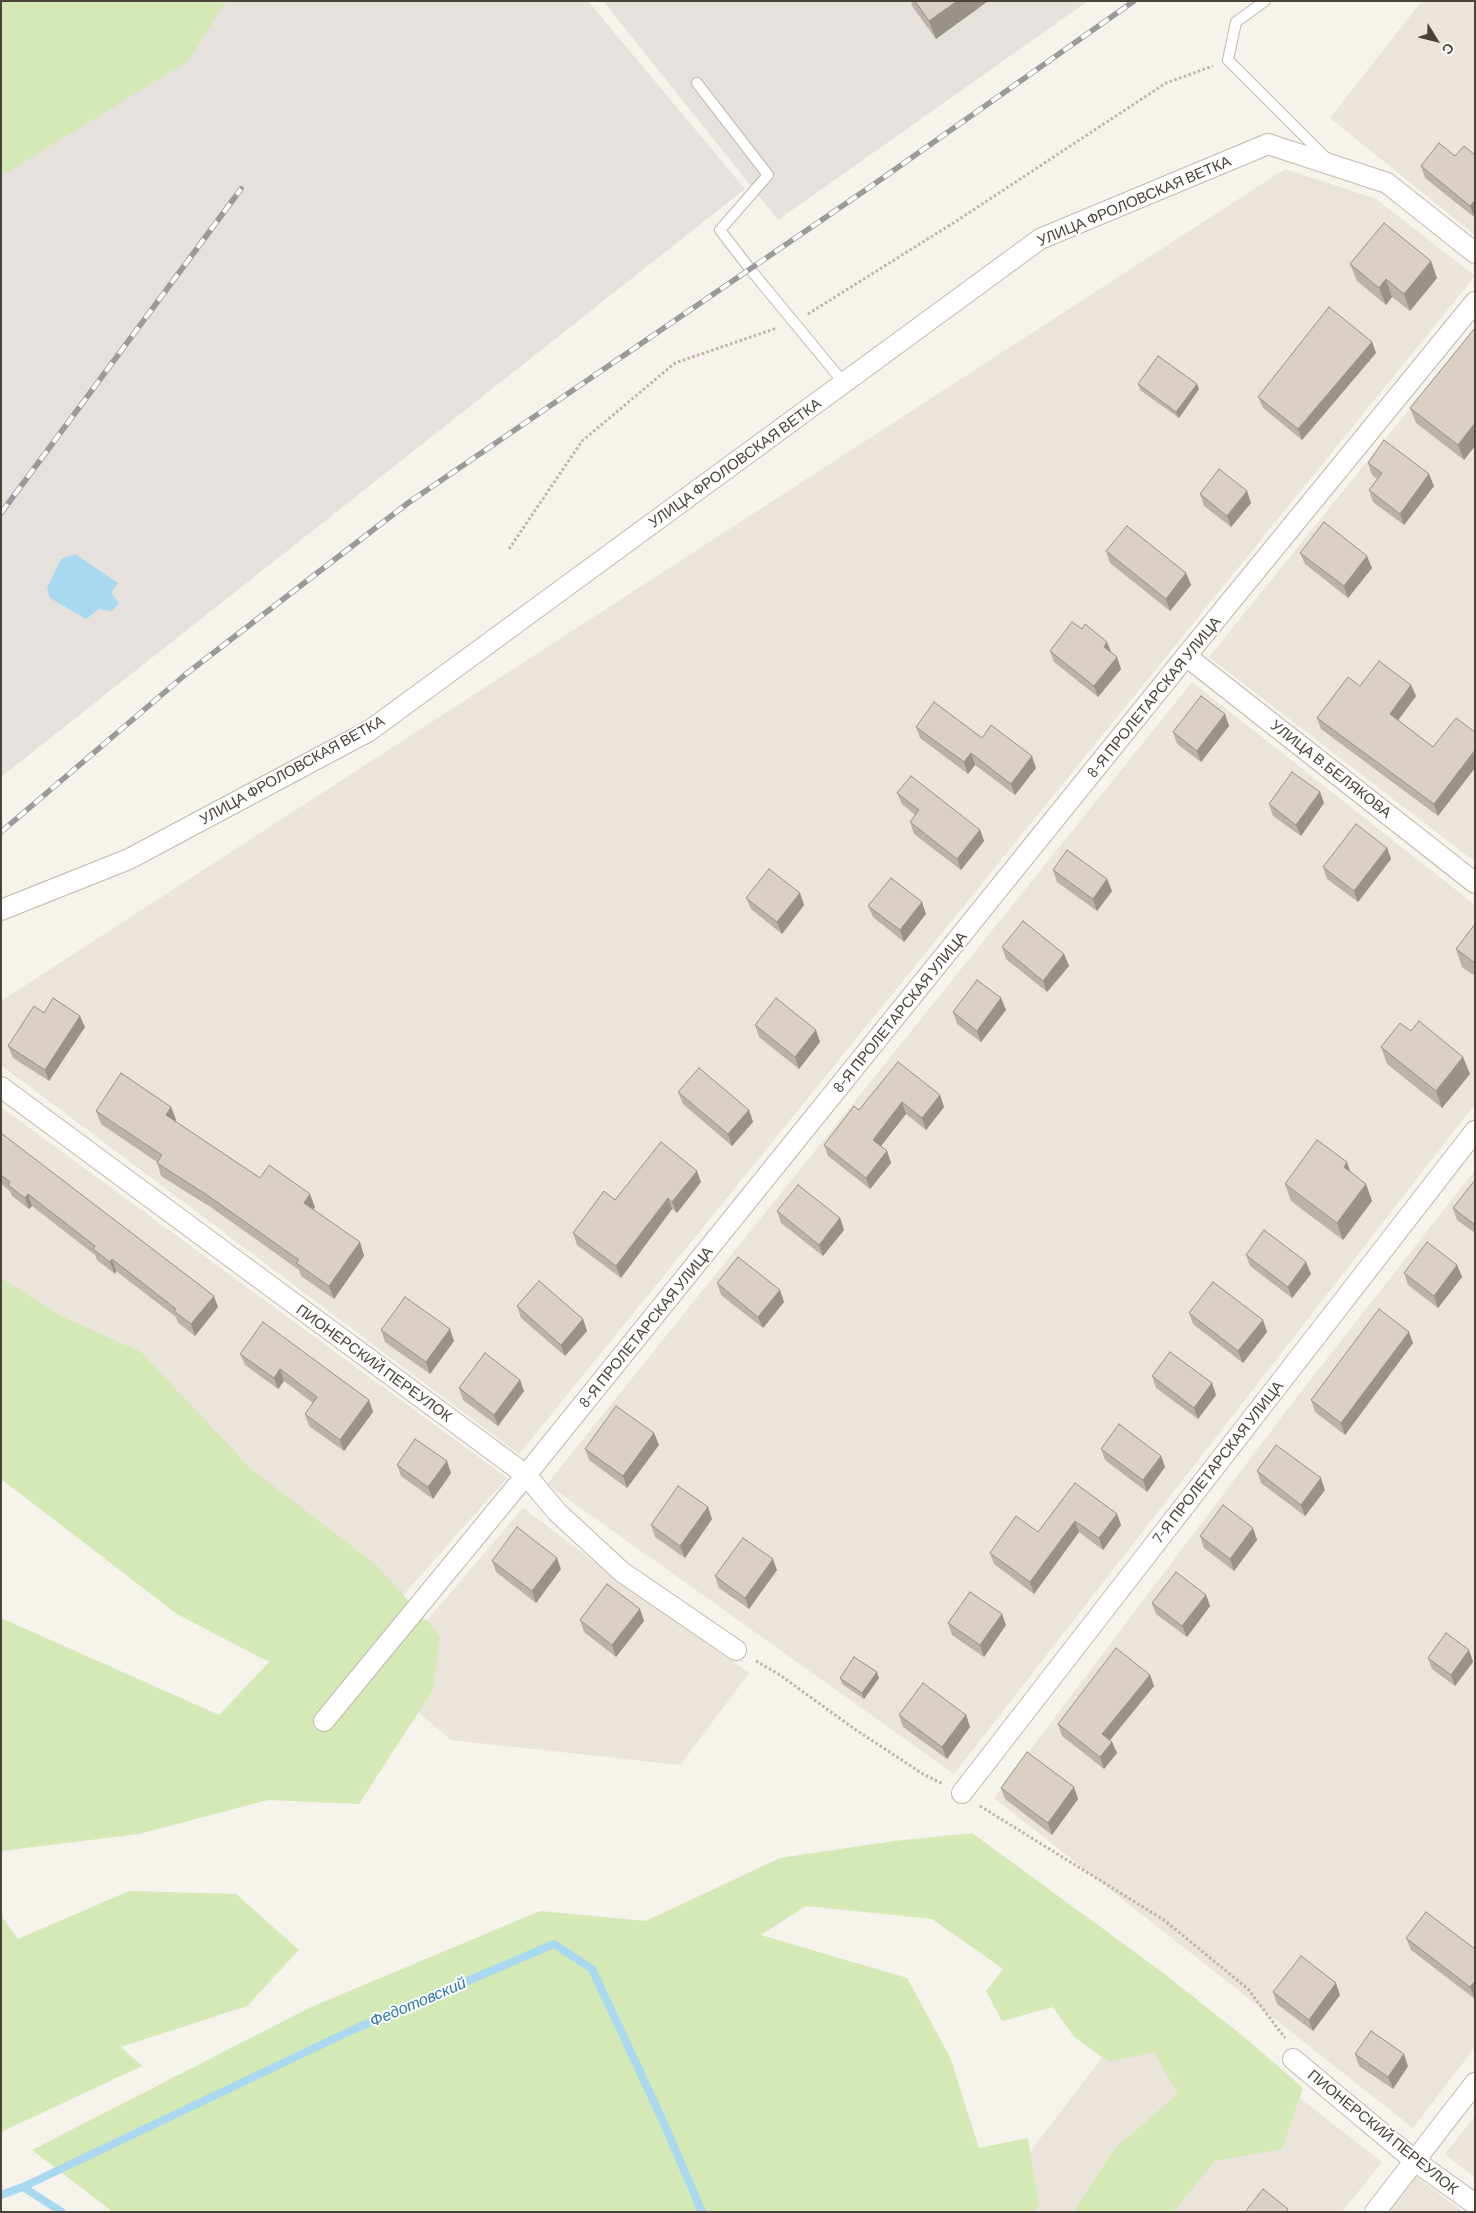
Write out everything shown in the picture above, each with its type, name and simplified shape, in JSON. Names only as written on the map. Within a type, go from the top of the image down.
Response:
[{"type":"street","name":"УЛИЦА ФРОЛОВСКАЯ ВЕТКА","points":[[1,910],[129,859],[369,731],[1040,239],[1268,144],[1387,182],[1475,253]]},
{"type":"street","name":"8-Я ПРОЛЕТАРСКАЯ УЛИЦА","points":[[324,1721],[526,1475],[1186,656],[1475,302]]},
{"type":"street","name":"УЛИЦА В.БЕЛЯКОВА","points":[[1186,656],[1475,883]]},
{"type":"street","name":"ПИОНЕРСКИЙ ПЕРЕУЛОК","points":[[1,1087],[526,1475],[557,1512],[622,1572],[736,1650]]},
{"type":"street","name":"7-Я ПРОЛЕТАРСКАЯ УЛИЦА","points":[[962,1793],[1475,1131]]},
{"type":"street","name":"ПИОНЕРСКИЙ ПЕРЕУЛОК","points":[[1293,2059],[1416,2161],[1475,2204]]},
{"type":"street","points":[[1375,2212],[1475,2083]]},
{"type":"lane","points":[[1265,1],[1236,22],[1228,60],[1333,165]]},
{"type":"lane","points":[[697,83],[768,176],[720,230],[844,383]]},
{"type":"path","points":[[509,549],[582,441],[675,362],[794,322],[958,220],[1166,83],[1228,60]]},
{"type":"path","points":[[736,1650],[780,1675],[856,1730],[923,1774],[962,1793],[1005,1823],[1164,1920],[1248,1989],[1293,2048],[1293,2059]]},
{"type":"shaded area","points":[[1,1],[588,1],[745,189],[1,777]]},
{"type":"shaded area","points":[[603,1],[1088,1],[778,220]]},
{"type":"shaded area","points":[[1422,1],[1475,1],[1475,235],[1330,118]]},
{"type":"shaded area","points":[[1285,169],[1376,199],[1475,276],[519,1454],[1,1065],[1,1001]]},
{"type":"shaded area","points":[[1475,328],[1475,862],[1209,657]]},
{"type":"shaded area","points":[[1192,682],[1475,905],[1475,1104],[954,1774],[547,1484]]},
{"type":"shaded area","points":[[1,1107],[507,1478],[397,1602],[1,1306]]},
{"type":"shaded area","points":[[1475,1170],[1475,2047],[1413,2128],[994,1798],[1293,1402]]},
{"type":"shaded area","points":[[523,1508],[637,1594],[749,1673],[680,1765],[451,1740],[378,1678]]},
{"type":"shaded area","points":[[1156,1987],[1382,2162],[1342,2212],[984,2212]]},
{"type":"shaded area","points":[[1475,2116],[1475,2178],[1445,2154]]},
{"type":"shaded area","points":[[1416,2176],[1463,2212],[1388,2212]]},
{"type":"green space","points":[[1,1],[226,1],[188,61],[1,176]]},
{"type":"green space","points":[[1,1278],[61,1316],[141,1352],[250,1468],[376,1565],[440,1636],[433,1690],[359,1804],[268,1800],[139,1834],[1,1851],[1,1618],[219,1715],[269,1662],[177,1614],[1,1479]]},
{"type":"green space","points":[[972,1833],[1162,1972],[1249,2041],[1303,2088],[1282,2149],[1215,2161],[1173,2212],[1073,2212],[1115,2148],[1178,2094],[1154,2052],[1109,2062],[1074,2037],[1053,2007],[1002,2021],[986,1991],[1003,1969],[932,1919],[806,1906],[761,1935],[907,1978],[950,2057],[979,2148],[1028,2138],[1039,2205],[1034,2212],[113,2212],[32,2150],[309,2008],[540,1911],[646,1921],[780,1858],[894,1841]]},
{"type":"green space","points":[[129,1891],[236,1894],[299,1950],[247,2006],[121,2047],[142,2066],[1,2132],[1,1916],[18,1939]]},
{"type":"water","points":[[75,554],[118,583],[111,593],[119,603],[112,611],[99,609],[86,619],[50,598],[47,588],[61,559]]},
{"type":"building","points":[[915,1],[957,1],[929,21]]},
{"type":"building","points":[[1439,143],[1455,156],[1464,146],[1475,155],[1475,200],[1470,206],[1421,166]]},
{"type":"building","points":[[1384,223],[1431,261],[1404,294],[1386,279],[1379,288],[1350,264]]},
{"type":"building","points":[[1329,307],[1372,342],[1298,429],[1258,397]]},
{"type":"building","points":[[1475,328],[1475,423],[1458,445],[1410,408]]},
{"type":"building","points":[[1158,356],[1197,384],[1176,412],[1138,384]]},
{"type":"building","points":[[1384,440],[1429,474],[1400,514],[1369,490],[1382,473],[1368,463]]},
{"type":"building","points":[[1219,469],[1247,491],[1227,516],[1200,494]]},
{"type":"building","points":[[1324,522],[1367,556],[1344,586],[1300,553]]},
{"type":"building","points":[[1127,526],[1186,573],[1166,599],[1106,551]]},
{"type":"building","points":[[1072,622],[1082,629],[1085,624],[1107,642],[1104,647],[1117,657],[1094,686],[1050,651]]},
{"type":"building","points":[[1379,661],[1411,685],[1390,714],[1433,747],[1456,718],[1475,732],[1475,750],[1434,804],[1317,718],[1348,677],[1360,686]]},
{"type":"building","points":[[1201,696],[1225,714],[1197,751],[1173,732]]},
{"type":"building","points":[[934,702],[982,738],[991,725],[1032,756],[1011,784],[971,753],[964,762],[916,727]]},
{"type":"building","points":[[1292,772],[1320,792],[1296,825],[1269,804]]},
{"type":"building","points":[[911,776],[980,830],[957,859],[910,822],[919,810],[897,793]]},
{"type":"building","points":[[1356,824],[1387,848],[1354,891],[1323,867]]},
{"type":"building","points":[[1067,850],[1107,879],[1093,899],[1053,870]]},
{"type":"building","points":[[769,869],[800,893],[777,922],[746,898]]},
{"type":"building","points":[[891,878],[922,902],[900,930],[868,906]]},
{"type":"building","points":[[1023,921],[1064,954],[1043,981],[1002,947]]},
{"type":"building","points":[[1475,924],[1475,963],[1456,949]]},
{"type":"building","points":[[977,980],[1001,998],[977,1031],[953,1012]]},
{"type":"building","points":[[53,998],[80,1016],[45,1070],[8,1046],[34,1006],[44,1013]]},
{"type":"building","points":[[776,998],[816,1030],[795,1057],[755,1025]]},
{"type":"building","points":[[1419,1021],[1463,1057],[1436,1091],[1381,1047],[1400,1023],[1411,1031]]},
{"type":"building","points":[[898,1062],[940,1095],[922,1118],[902,1102],[873,1140],[887,1151],[866,1178],[824,1145],[854,1106],[859,1110]]},
{"type":"building","points":[[699,1068],[749,1110],[728,1134],[678,1092]]},
{"type":"building","points":[[121,1073],[171,1107],[166,1115],[260,1178],[269,1165],[310,1194],[304,1203],[360,1242],[329,1286],[296,1263],[299,1260],[207,1195],[157,1163],[162,1155],[96,1111]]},
{"type":"building","points":[[1,1133],[214,1296],[191,1324],[174,1311],[176,1309],[112,1259],[110,1262],[93,1249],[95,1246],[28,1194],[25,1198],[8,1185],[10,1182],[1,1175]]},
{"type":"building","points":[[1317,1140],[1347,1162],[1344,1167],[1366,1184],[1337,1223],[1285,1184]]},
{"type":"building","points":[[661,1142],[697,1171],[672,1202],[668,1198],[616,1266],[573,1233],[604,1191],[615,1200]]},
{"type":"building","points":[[1475,1180],[1475,1225],[1453,1208]]},
{"type":"building","points":[[798,1185],[840,1218],[819,1245],[777,1211]]},
{"type":"building","points":[[1264,1230],[1306,1262],[1288,1287],[1246,1255]]},
{"type":"building","points":[[1427,1242],[1457,1265],[1434,1296],[1404,1273]]},
{"type":"building","points":[[738,1257],[780,1290],[758,1317],[717,1283]]},
{"type":"building","points":[[539,1281],[583,1319],[561,1345],[517,1306]]},
{"type":"building","points":[[1213,1282],[1263,1320],[1238,1351],[1189,1313]]},
{"type":"building","points":[[405,1297],[450,1329],[426,1362],[381,1330]]},
{"type":"building","points":[[1379,1309],[1409,1332],[1341,1423],[1311,1400]]},
{"type":"building","points":[[263,1322],[369,1400],[340,1440],[305,1414],[317,1397],[280,1369],[274,1378],[240,1354]]},
{"type":"building","points":[[1170,1352],[1212,1383],[1194,1408],[1152,1376]]},
{"type":"building","points":[[485,1353],[520,1380],[494,1415],[459,1388]]},
{"type":"building","points":[[616,1406],[654,1433],[623,1476],[585,1449]]},
{"type":"building","points":[[1119,1424],[1161,1456],[1143,1480],[1101,1449]]},
{"type":"building","points":[[415,1439],[447,1461],[428,1487],[397,1465]]},
{"type":"building","points":[[1276,1445],[1321,1478],[1301,1505],[1257,1471]]},
{"type":"building","points":[[1075,1483],[1117,1514],[1099,1538],[1075,1521],[1030,1582],[990,1553],[1016,1516],[1038,1532]]},
{"type":"building","points":[[678,1486],[708,1507],[680,1546],[651,1525]]},
{"type":"building","points":[[1223,1505],[1253,1528],[1230,1559],[1200,1536]]},
{"type":"building","points":[[517,1527],[557,1558],[532,1591],[492,1561]]},
{"type":"building","points":[[743,1538],[773,1559],[745,1598],[715,1576]]},
{"type":"building","points":[[1176,1572],[1206,1595],[1182,1626],[1152,1603]]},
{"type":"building","points":[[607,1584],[640,1609],[612,1645],[580,1620]]},
{"type":"building","points":[[970,1592],[1002,1614],[980,1645],[948,1623]]},
{"type":"building","points":[[1446,1633],[1469,1650],[1451,1675],[1428,1658]]},
{"type":"building","points":[[1116,1648],[1150,1675],[1102,1734],[1112,1742],[1100,1757],[1058,1724]]},
{"type":"building","points":[[854,1657],[877,1672],[862,1693],[840,1678]]},
{"type":"building","points":[[923,1683],[966,1715],[942,1747],[899,1715]]},
{"type":"building","points":[[1027,1752],[1074,1787],[1048,1823],[1001,1788]]},
{"type":"building","points":[[1426,1912],[1475,1949],[1475,1981],[1470,1987],[1406,1938]]},
{"type":"building","points":[[1301,1956],[1336,1983],[1309,2020],[1273,1992]]},
{"type":"building","points":[[1371,2031],[1404,2054],[1388,2077],[1355,2054]]},
{"type":"building","points":[[1263,2189],[1288,2209],[1286,2212],[1245,2212]]},
{"type":"waterway","name":"Федотовский","points":[[1,2195],[23,2187],[350,2031],[554,1944],[592,1969],[662,2119],[702,2212]]},
{"type":"waterway","points":[[23,2187],[62,2212]]},
{"type":"railway","points":[[1,832],[186,674],[408,503],[870,187],[1134,1]]},
{"type":"railway","points":[[1,513],[241,189]]}]
